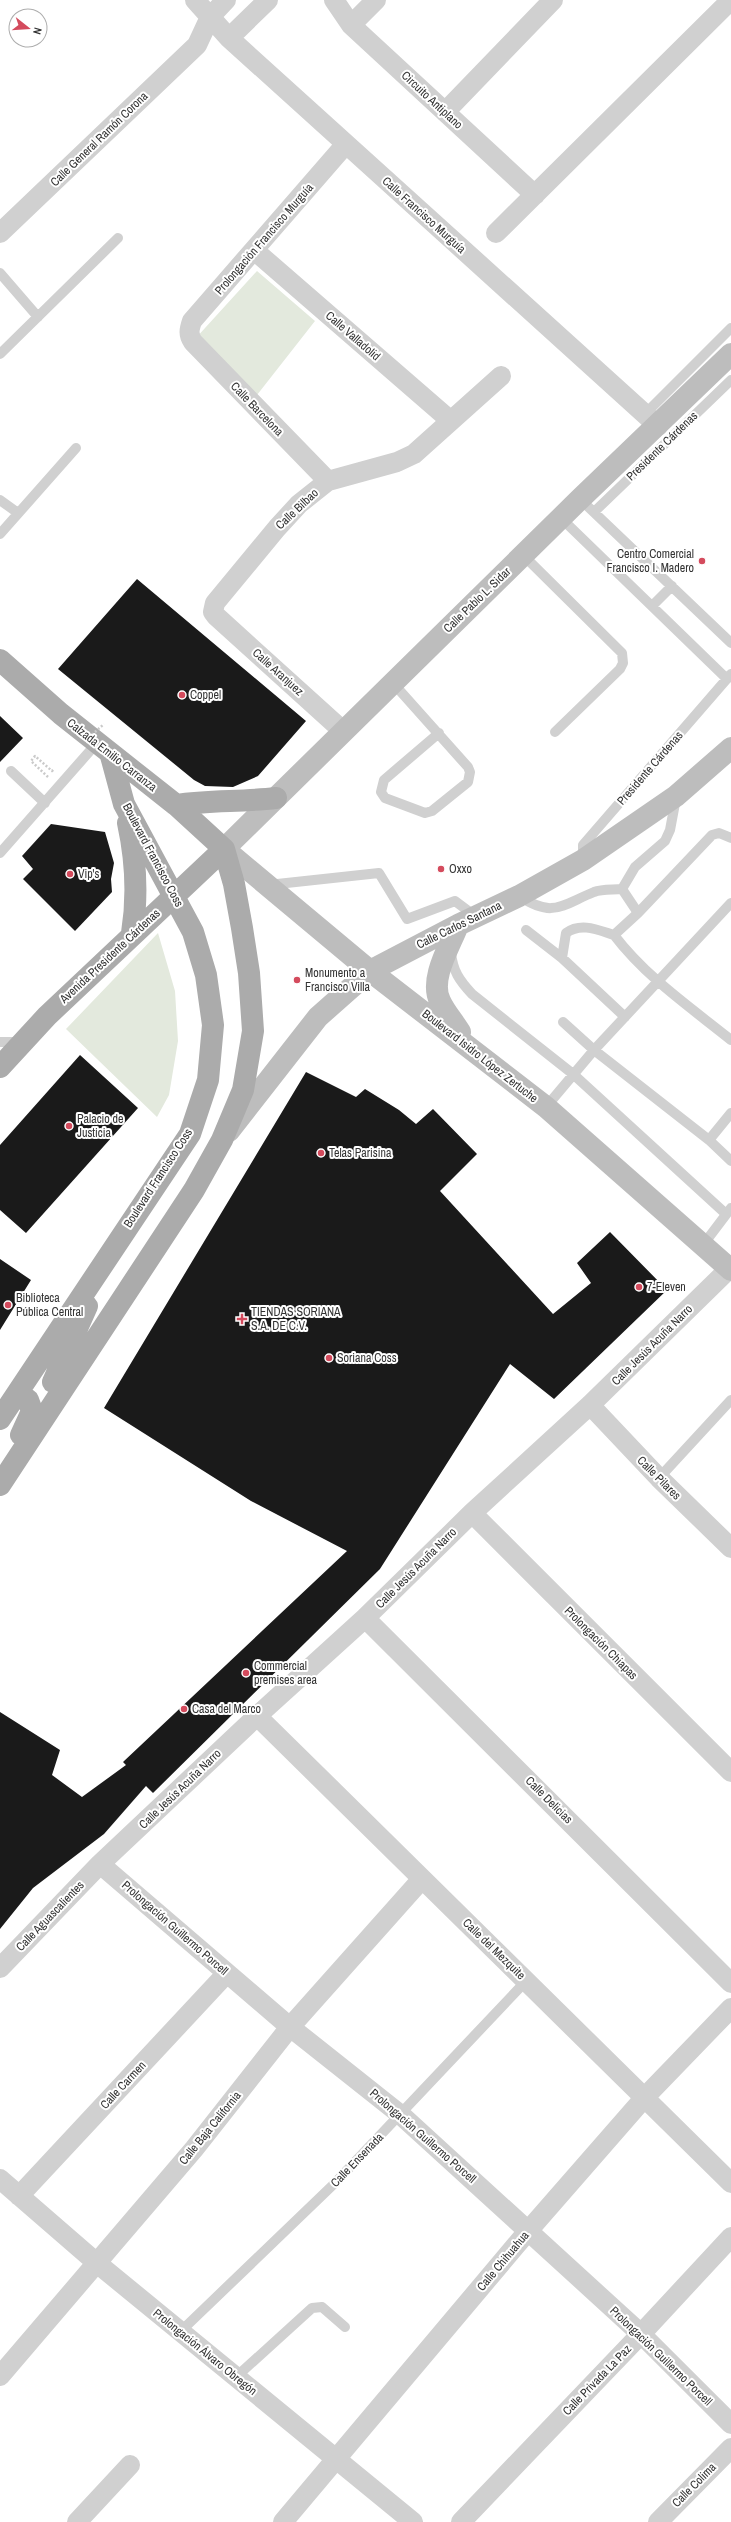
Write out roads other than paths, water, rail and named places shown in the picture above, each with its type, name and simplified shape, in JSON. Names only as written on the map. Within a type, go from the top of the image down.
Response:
[{"type":"main road","name":"Calzada Emilio Carranza","points":[[0,660],[98,746],[176,805],[224,849]]},
{"type":"main road","name":"Boulevard Francisco Coss","points":[[0,1419],[18,1394],[113,1246],[190,1134],[208,1080],[213,1025],[206,975],[193,932],[175,896],[124,804],[98,746]]},
{"type":"main road","points":[[176,805],[207,801],[245,802],[276,798]]},
{"type":"main road","points":[[124,804],[133,845],[136,880],[136,906],[132,934]]},
{"type":"main road","points":[[0,1483],[194,1190],[222,1140],[243,1090],[253,1031],[249,973],[234,884],[224,849]]},
{"type":"main road","name":"Avenida Presidente Cárdenas","points":[[0,1067],[23,1042],[132,934],[175,896],[224,849]]},
{"type":"main road","points":[[50,1406],[52,1384],[113,1246]]},
{"type":"main road","points":[[0,1483],[32,1411],[28,1400],[18,1394]]},
{"type":"street","name":"Calle Francisco Murguía","points":[[195,0],[228,38],[651,420]]},
{"type":"street","name":"Calle General Ramón Corona","points":[[0,233],[197,45],[210,17],[226,0]]},
{"type":"street","points":[[197,45],[228,38],[268,0]]},
{"type":"street","name":"Circuito Antiplano","points":[[334,0],[351,25],[535,195]]},
{"type":"street","points":[[351,25],[376,0]]},
{"type":"street","points":[[445,112],[553,0]]},
{"type":"street","points":[[496,233],[726,2]]},
{"type":"street","name":"Prolongación Francisco Murguía","points":[[189,336],[192,321],[346,145]]},
{"type":"street","name":"Calle Valladolid","points":[[255,250],[451,421]]},
{"type":"street","name":"Calle Barcelona","points":[[189,336],[193,342],[328,481]]},
{"type":"street","name":"Calle Pablo L. Sidar","points":[[224,849],[561,518],[587,505],[651,420],[731,354]]},
{"type":"street","name":"Calle Bilbao","points":[[213,612],[215,603],[276,528],[299,504],[328,481],[396,462],[414,454],[501,376]]},
{"type":"street","name":"Calle Aranjuez","points":[[213,612],[343,731]]},
{"type":"street","name":"Calle Carlos Santana","points":[[222,1140],[318,1017],[370,971],[466,920],[519,896],[583,860],[676,796],[731,748]]},
{"type":"street","name":"Boulevard Isidro López Zertuche","points":[[224,849],[370,971],[468,1045],[546,1107],[730,1269]]},
{"type":"street","points":[[466,920],[450,946],[438,977],[439,1000],[468,1045]]},
{"type":"street","name":"Calle Jesús Acuña Narro","points":[[100,1864],[257,1716],[365,1618],[472,1513],[590,1405],[730,1269]]},
{"type":"street","name":"Calle Pilares","points":[[590,1405],[658,1478],[731,1548]]},
{"type":"street","name":"Prolongación Chiapas","points":[[472,1513],[731,1772]]},
{"type":"street","name":"Calle Delicias","points":[[365,1618],[731,1983]]},
{"type":"street","name":"Calle del Mezquite","points":[[257,1716],[421,1880],[527,1980],[731,2183]]},
{"type":"street","name":"Calle Aguascalientes","points":[[0,1968],[100,1864]]},
{"type":"street","name":"Prolongación Guillermo Porcell","points":[[100,1864],[290,2027],[401,2115],[641,2334],[731,2424]]},
{"type":"street","name":"Calle Baja California","points":[[0,2376],[98,2264],[290,2027],[421,1880]]},
{"type":"street","name":"Calle Carmen","points":[[20,2196],[227,1973]]},
{"type":"street","name":"Calle Chihuahua","points":[[283,2522],[528,2231],[645,2097],[731,2008]]},
{"type":"street","name":"Prolongación Álvaro Obregón","points":[[0,2179],[98,2264],[337,2458],[413,2522]]},
{"type":"street","name":"Calle Privada La Paz","points":[[461,2522],[641,2334],[731,2237]]},
{"type":"street","name":"Calle Colima","points":[[658,2522],[731,2448]]},
{"type":"street","points":[[77,2522],[130,2465]]},
{"type":"lane","points":[[0,354],[118,238]]},
{"type":"lane","points":[[0,273],[38,317]]},
{"type":"lane","points":[[651,420],[731,328]]},
{"type":"lane","name":"Presidente Cárdenas","points":[[587,505],[731,380]]},
{"type":"lane","points":[[0,534],[76,448]]},
{"type":"lane","points":[[0,500],[18,513]]},
{"type":"lane","points":[[587,505],[731,643]]},
{"type":"lane","name":"Presidente Cárdenas","points":[[561,518],[652,606],[729,677],[583,845],[583,860]]},
{"type":"lane","points":[[523,555],[622,653],[623,658],[620,669],[555,732]]},
{"type":"lane","points":[[652,606],[672,586]]},
{"type":"lane","points":[[393,682],[439,733],[468,767],[470,772],[468,782],[432,811],[425,813],[385,798],[381,792],[384,780],[439,733]]},
{"type":"lane","points":[[0,853],[45,802],[98,746]]},
{"type":"lane","points":[[11,772],[45,802]]},
{"type":"lane","points":[[622,889],[635,867],[665,841],[670,830],[676,796]]},
{"type":"lane","points":[[614,935],[638,913],[712,835],[719,833],[731,838]]},
{"type":"lane","points":[[268,885],[379,873],[407,919],[455,901],[466,920]]},
{"type":"lane","points":[[519,896],[536,908],[547,909],[579,900],[595,892],[622,889]]},
{"type":"lane","points":[[622,889],[638,913]]},
{"type":"lane","points":[[546,1107],[594,1050],[731,903]]},
{"type":"lane","points":[[562,958],[566,933],[571,929],[588,928],[614,935],[625,950],[659,982],[731,1040]]},
{"type":"lane","points":[[526,930],[562,958],[625,1018]]},
{"type":"lane","points":[[450,946],[453,969],[463,985],[573,1074],[728,1211],[703,1245]]},
{"type":"lane","points":[[563,1022],[594,1050],[709,1140],[731,1161]]},
{"type":"lane","points":[[0,1042],[23,1042]]},
{"type":"lane","points":[[709,1140],[731,1113]]},
{"type":"lane","points":[[658,1478],[731,1400]]},
{"type":"lane","name":"Calle Ensenada","points":[[180,2332],[335,2183],[401,2115],[527,1980]]},
{"type":"lane","points":[[236,2377],[312,2308],[322,2307],[345,2327]]},
{"type":"place","name":"Centro Comercial Francisco I. Madero","points":[[702,561]]},
{"type":"place","name":"Coppel","points":[[182,695]]},
{"type":"place","name":"Oxxo","points":[[441,869]]},
{"type":"place","name":"Vip's","points":[[70,874]]},
{"type":"place","name":"Monumento a Francisco Villa","points":[[297,980]]},
{"type":"place","name":"Palacio de Justicia","points":[[69,1126]]},
{"type":"place","name":"Telas Parisina","points":[[321,1153]]},
{"type":"place","name":"7-Eleven","points":[[639,1287]]},
{"type":"place","name":"Biblioteca Pública Central","points":[[8,1305]]},
{"type":"place","name":"TIENDAS SORIANA S.A. DE C.V.","points":[[242,1319]]},
{"type":"place","name":"Soriana Coss","points":[[329,1358]]},
{"type":"place","name":"Commercial premises area","points":[[246,1673]]},
{"type":"place","name":"Casa del Marco","points":[[184,1709]]}]
